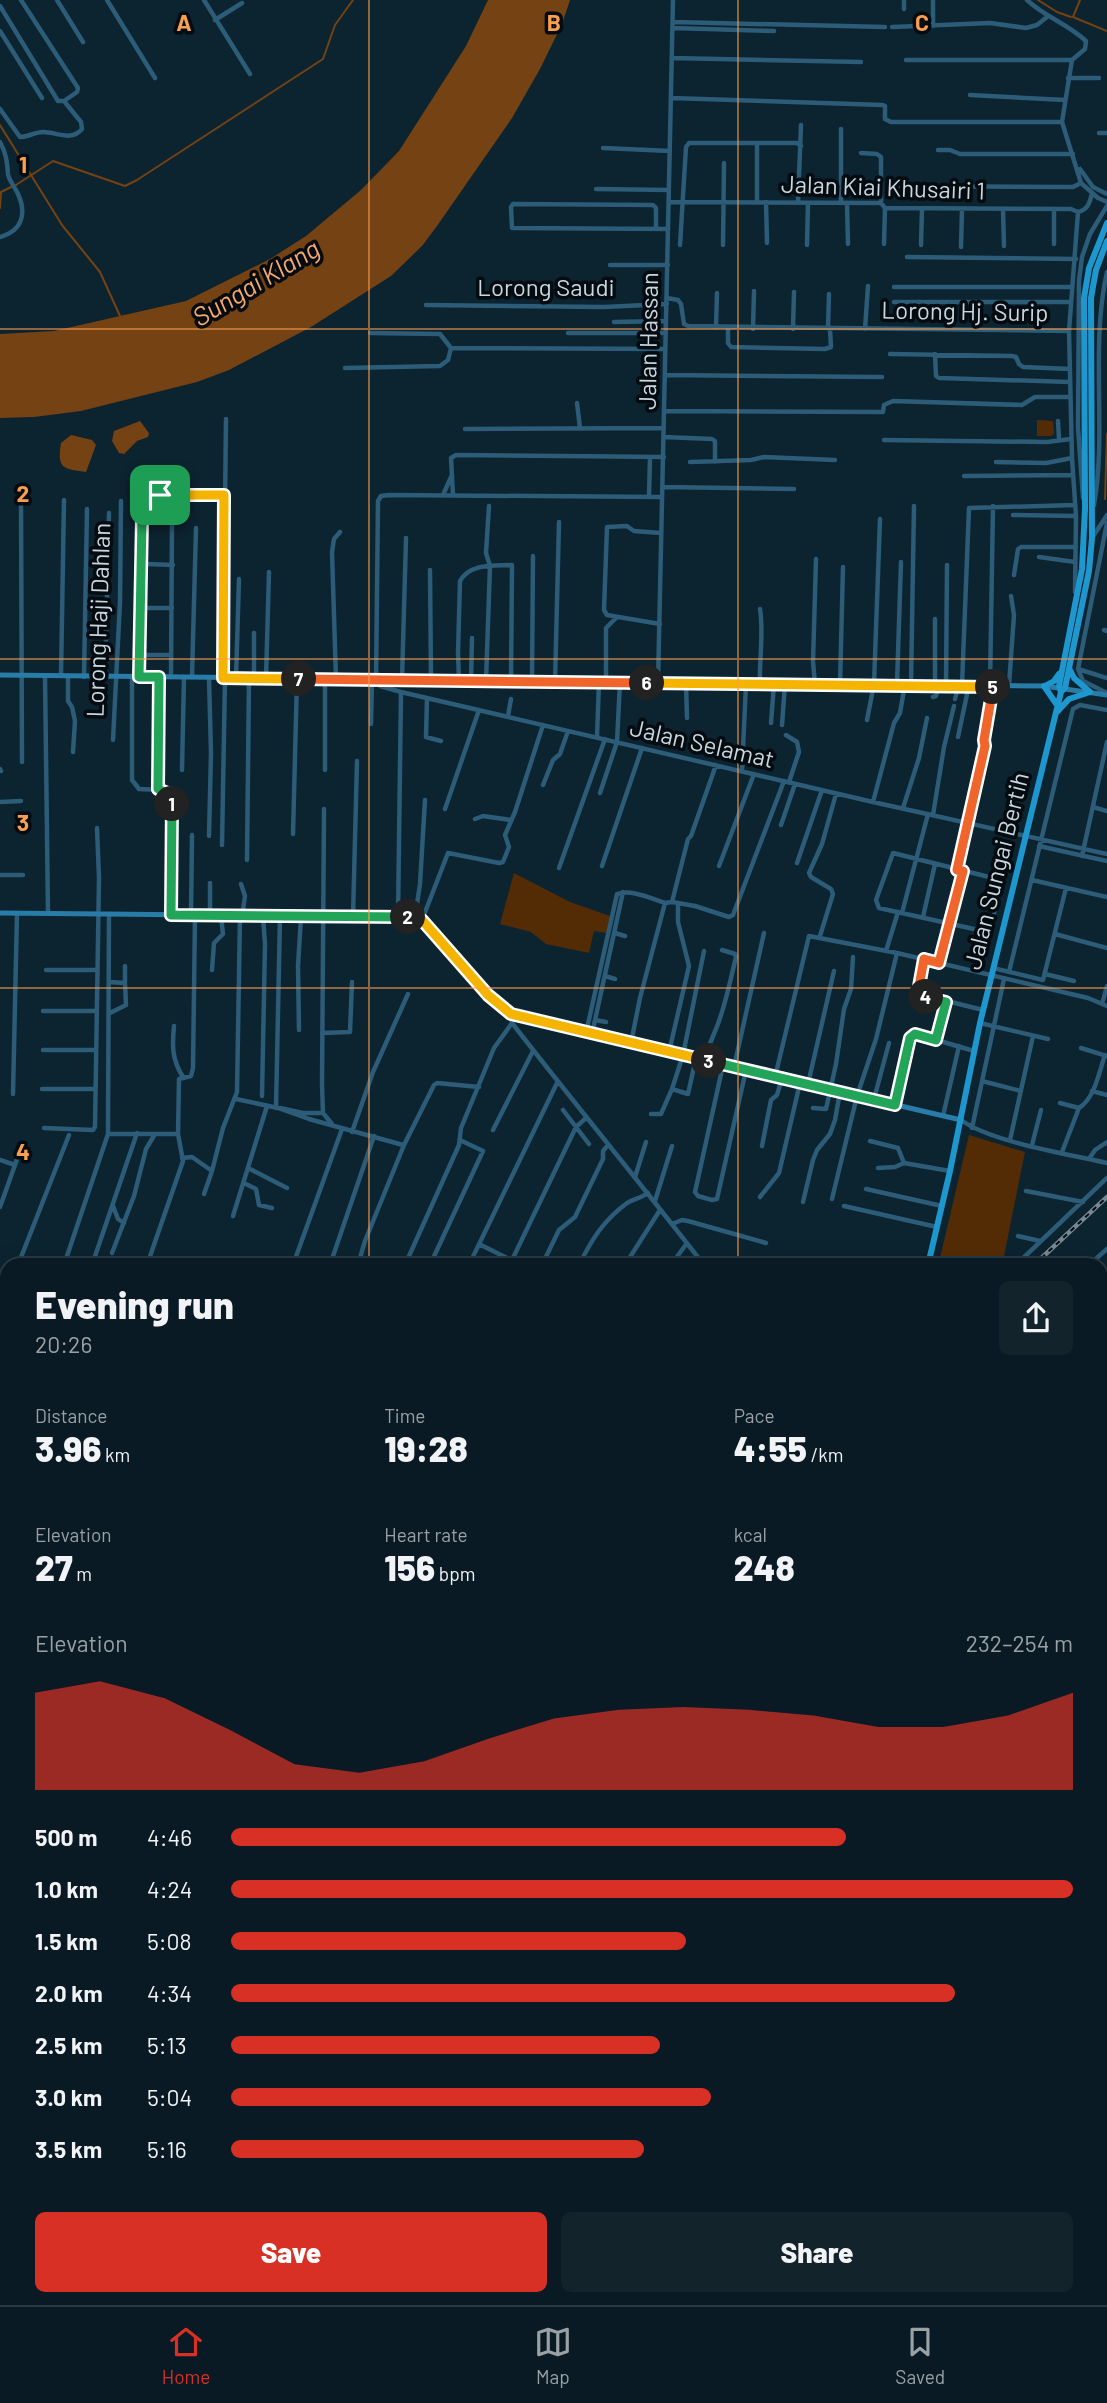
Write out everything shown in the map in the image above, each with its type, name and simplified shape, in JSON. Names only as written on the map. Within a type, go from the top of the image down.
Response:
[{"type":"main road","name":"Jalan Sungai Bertih","points":[[930,1258],[980,1023],[1057,705],[1070,668],[1089,571],[1092,538],[1084,298],[1093,257],[1107,223]]},
{"type":"main road","name":"Jalan Sungai Bertih","points":[[1088,428],[1091,298],[1096,270],[1107,241]]},
{"type":"main road","name":"Jalan Sungai Bertih","points":[[1070,668],[1089,509]]},
{"type":"main road","points":[[1057,705],[1044,686],[1055,681],[1070,668],[1074,678],[1090,692]]},
{"type":"main road","points":[[1055,715],[1069,699],[1090,692]]},
{"type":"street","points":[[21,0],[78,88],[77,92],[62,101]]},
{"type":"street","points":[[57,0],[83,42]]},
{"type":"street","points":[[107,0],[155,78]]},
{"type":"street","points":[[204,0],[250,74]]},
{"type":"street","name":"Jalan Hassan","points":[[658,683],[662,496],[668,488],[656,457],[668,437],[664,428],[670,375],[665,349],[670,150],[677,59],[673,0]]},
{"type":"street","points":[[904,0],[904,9]]},
{"type":"street","points":[[933,0],[933,26]]},
{"type":"street","points":[[1027,0],[1086,41],[1085,49],[1072,60],[1062,122],[1078,166],[1081,183],[1107,204],[1090,234],[1082,257],[1078,303],[1081,489],[1089,509]]},
{"type":"street","points":[[215,20],[242,3]]},
{"type":"street","points":[[0,6],[62,101],[81,122],[82,129],[78,134],[68,136],[44,132],[20,137],[0,109]]},
{"type":"street","points":[[892,27],[990,23],[1026,28],[1032,27],[1047,16]]},
{"type":"street","points":[[676,23],[885,27]]},
{"type":"street","points":[[676,23],[774,31]]},
{"type":"street","points":[[0,31],[42,97]]},
{"type":"street","points":[[677,59],[861,62]]},
{"type":"street","points":[[906,60],[1072,60]]},
{"type":"street","points":[[1068,78],[1099,78]]},
{"type":"street","points":[[970,95],[1065,100]]},
{"type":"street","points":[[676,99],[883,105],[885,119],[891,122],[1062,122]]},
{"type":"street","points":[[798,202],[801,125]]},
{"type":"street","points":[[841,129],[848,244]]},
{"type":"street","points":[[1099,133],[1107,133]]},
{"type":"street","points":[[0,142],[8,159],[10,180],[23,207],[22,221],[10,234],[0,237]]},
{"type":"street","points":[[680,245],[685,147],[689,143],[797,143],[801,146]]},
{"type":"street","points":[[757,143],[757,202]]},
{"type":"street","points":[[603,148],[670,150]]},
{"type":"street","points":[[938,150],[951,150],[960,154],[1073,154]]},
{"type":"street","points":[[861,153],[877,153],[881,157],[884,244]]},
{"type":"street","points":[[723,245],[724,163]]},
{"type":"street","points":[[1078,166],[1093,187],[1107,194]]},
{"type":"street","points":[[891,186],[1073,187],[1081,183]]},
{"type":"street","points":[[596,189],[669,190]]},
{"type":"street","points":[[1077,600],[1070,397],[1070,302],[1076,259],[1078,212],[1088,205],[1092,193]]},
{"type":"street","name":"Jalan Kiai Khusairi 1","points":[[669,202],[844,203],[922,209],[1071,209],[1078,212]]},
{"type":"street","points":[[766,202],[767,243]]},
{"type":"street","points":[[807,245],[808,203]]},
{"type":"street","points":[[656,229],[656,206],[512,205],[512,227],[656,229],[668,229]]},
{"type":"street","points":[[921,245],[922,209]]},
{"type":"street","points":[[961,247],[962,209]]},
{"type":"street","points":[[1003,209],[1004,246]]},
{"type":"street","points":[[1054,209],[1054,244]]},
{"type":"street","points":[[1078,229],[1090,234]]},
{"type":"street","points":[[907,257],[1076,259]]},
{"type":"street","points":[[610,265],[668,265]]},
{"type":"street","points":[[1089,509],[1098,490],[1107,272]]},
{"type":"street","points":[[863,329],[868,286]]},
{"type":"street","points":[[894,287],[1071,287]]},
{"type":"street","points":[[753,328],[754,291]]},
{"type":"street","points":[[793,329],[794,292]]},
{"type":"street","points":[[716,327],[717,293]]},
{"type":"street","points":[[728,328],[728,343],[732,347],[825,349],[831,346],[829,294]]},
{"type":"street","name":"Lorong Hj. Surip","points":[[667,301],[678,300],[684,324],[688,326],[1069,331]]},
{"type":"street","name":"Lorong Saudi","points":[[426,304],[604,307],[667,301]]},
{"type":"street","points":[[894,302],[1070,302]]},
{"type":"street","points":[[614,322],[666,321]]},
{"type":"street","points":[[345,368],[440,366],[448,360],[451,348],[443,336],[437,333],[370,333]]},
{"type":"street","points":[[568,333],[666,333]]},
{"type":"street","points":[[451,348],[665,349]]},
{"type":"street","points":[[890,354],[1013,356],[1023,367],[1070,369]]},
{"type":"street","points":[[935,354],[936,376],[939,378],[1070,382]]},
{"type":"street","points":[[670,375],[882,377]]},
{"type":"street","points":[[665,411],[883,412],[884,405],[893,401],[1022,405],[1035,397],[1070,397]]},
{"type":"street","points":[[577,403],[580,428]]},
{"type":"street","points":[[222,845],[226,419]]},
{"type":"street","points":[[1058,421],[1059,439]]},
{"type":"street","points":[[465,429],[664,428]]},
{"type":"street","points":[[668,437],[712,439],[715,441],[715,462]]},
{"type":"street","points":[[884,440],[1047,442],[1071,439]]},
{"type":"street","points":[[453,495],[451,458],[456,455],[656,457],[649,496]]},
{"type":"street","points":[[690,462],[764,457],[835,460]]},
{"type":"street","points":[[996,462],[1046,463],[1072,458]]},
{"type":"street","points":[[443,495],[451,475]]},
{"type":"street","points":[[964,476],[1073,475]]},
{"type":"street","points":[[668,488],[794,489]]},
{"type":"street","points":[[149,516],[150,503],[154,496],[224,495]]},
{"type":"street","points":[[371,724],[379,498],[389,495],[662,496]]},
{"type":"street","points":[[21,500],[22,762]]},
{"type":"street","points":[[64,500],[65,676],[68,701],[75,722],[73,752]]},
{"type":"street","name":"Lorong Haji Dahlan","points":[[113,740],[121,502]]},
{"type":"street","points":[[958,737],[963,685],[969,508],[1075,505]]},
{"type":"street","points":[[486,681],[490,566],[486,553],[489,506]]},
{"type":"street","points":[[873,802],[894,723],[900,713],[908,684],[914,506]]},
{"type":"street","points":[[957,870],[985,746],[992,685],[992,506]]},
{"type":"street","points":[[83,677],[87,509]]},
{"type":"street","points":[[105,677],[109,513]]},
{"type":"street","points":[[1092,538],[1107,515]]},
{"type":"street","points":[[171,677],[172,519],[149,516],[142,519],[132,780],[139,789],[163,790],[172,799],[171,915]]},
{"type":"street","points":[[1013,516],[1076,516]]},
{"type":"street","points":[[867,720],[874,684],[880,519]]},
{"type":"street","points":[[555,682],[559,522]]},
{"type":"street","points":[[1070,668],[1107,523]]},
{"type":"street","points":[[660,624],[617,618],[607,615],[604,610],[607,527],[626,526],[634,531],[661,533]]},
{"type":"street","points":[[192,678],[196,528]]},
{"type":"street","points":[[336,679],[332,552],[334,539],[340,532]]},
{"type":"street","points":[[402,680],[406,538]]},
{"type":"street","points":[[1014,575],[1018,549],[1021,547],[1076,547]]},
{"type":"street","points":[[532,681],[533,556]]},
{"type":"street","points":[[1039,557],[1075,562]]},
{"type":"street","points":[[815,684],[813,662],[816,559]]},
{"type":"street","points":[[897,684],[901,562]]},
{"type":"street","points":[[147,564],[173,565]]},
{"type":"street","points":[[459,681],[460,581],[465,572],[474,568],[512,565],[511,681]]},
{"type":"street","points":[[933,697],[940,685],[947,565]]},
{"type":"street","points":[[840,684],[843,568]]},
{"type":"street","points":[[430,570],[431,680]]},
{"type":"street","points":[[266,678],[269,572]]},
{"type":"street","points":[[236,678],[239,579]]},
{"type":"street","points":[[1009,685],[1014,615],[1011,596]]},
{"type":"street","points":[[146,608],[172,608]]},
{"type":"street","points":[[760,609],[760,684]]},
{"type":"street","points":[[606,682],[606,628],[617,618]]},
{"type":"street","points":[[935,619],[940,685]]},
{"type":"street","points":[[247,860],[254,633]]},
{"type":"street","points":[[471,681],[472,638]]},
{"type":"street","points":[[145,655],[171,655]]},
{"type":"street","points":[[1070,668],[1107,678]]},
{"type":"street","points":[[1070,668],[1083,681],[1107,694]]},
{"type":"street","points":[[0,676],[1009,685],[1044,686],[1107,694]]},
{"type":"street","points":[[45,676],[48,913]]},
{"type":"street","points":[[158,789],[159,677]]},
{"type":"street","points":[[182,770],[184,677]]},
{"type":"street","points":[[209,678],[209,836]]},
{"type":"street","points":[[293,834],[297,679]]},
{"type":"street","points":[[325,770],[326,679]]},
{"type":"street","name":"Jalan Selamat","points":[[373,680],[380,686],[401,692],[1107,854]]},
{"type":"street","points":[[597,738],[599,682]]},
{"type":"street","points":[[600,793],[617,742],[620,682]]},
{"type":"street","points":[[686,683],[687,718]]},
{"type":"street","points":[[742,771],[746,684]]},
{"type":"street","points":[[771,723],[774,684]]},
{"type":"street","points":[[782,725],[785,684]]},
{"type":"street","points":[[955,699],[963,685]]},
{"type":"street","points":[[398,917],[401,692]]},
{"type":"street","points":[[427,698],[426,737],[441,741]]},
{"type":"street","points":[[508,716],[511,699]]},
{"type":"street","name":"Jalan Sungai Bertih","points":[[1009,972],[1073,709],[1080,705],[1107,710]]},
{"type":"street","points":[[886,951],[930,814],[954,706]]},
{"type":"street","points":[[445,809],[479,710]]},
{"type":"street","points":[[903,808],[919,758],[927,718]]},
{"type":"street","points":[[418,918],[448,852],[503,862],[509,847],[505,836],[543,725]]},
{"type":"street","points":[[543,785],[553,760],[560,754],[568,731]]},
{"type":"street","points":[[589,1033],[617,894],[630,892],[665,903],[675,902],[731,916],[789,782],[799,752],[797,742],[786,735]]},
{"type":"street","points":[[559,868],[605,739]]},
{"type":"street","points":[[1082,856],[1107,742]]},
{"type":"street","points":[[602,866],[642,748]]},
{"type":"street","points":[[353,917],[357,761]]},
{"type":"street","points":[[669,1052],[689,966],[675,902],[688,839],[716,765]]},
{"type":"street","points":[[719,866],[754,774]]},
{"type":"street","points":[[781,825],[789,782]]},
{"type":"street","points":[[797,863],[822,790]]},
{"type":"street","points":[[820,936],[833,894],[831,889],[809,873],[822,844],[836,793]]},
{"type":"street","points":[[418,918],[425,800]]},
{"type":"street","points":[[0,802],[21,801]]},
{"type":"street","points":[[1093,807],[1107,811]]},
{"type":"street","points":[[324,809],[324,1113],[332,1125]]},
{"type":"street","points":[[475,819],[483,816],[512,820]]},
{"type":"street","points":[[44,1128],[94,1129],[97,828]]},
{"type":"street","points":[[149,1258],[178,1176],[181,1155],[178,1134],[179,1079],[191,1076],[193,1068],[192,835]]},
{"type":"street","points":[[1039,846],[1107,862]]},
{"type":"street","points":[[893,853],[914,859],[997,879],[1001,883],[990,931],[879,908],[876,900],[893,853]]},
{"type":"street","points":[[923,917],[936,864]]},
{"type":"street","points":[[939,963],[963,871]]},
{"type":"street","points":[[0,875],[23,875]]},
{"type":"street","points":[[1031,880],[1107,897]]},
{"type":"street","points":[[210,883],[210,916]]},
{"type":"street","points":[[204,1194],[223,1128],[236,1099],[241,917],[245,896],[241,884]]},
{"type":"street","points":[[993,968],[1041,980],[1045,974],[1066,888]]},
{"type":"street","points":[[589,1033],[595,1020],[622,892]]},
{"type":"street","points":[[631,1043],[665,903]]},
{"type":"street","points":[[0,913],[418,918],[488,995],[511,1014],[961,1120],[972,1128],[1010,1140],[1107,1163]]},
{"type":"street","points":[[13,1094],[17,913]]},
{"type":"street","points":[[66,1258],[108,1134],[109,914]]},
{"type":"street","points":[[212,970],[214,943],[223,934],[221,916]]},
{"type":"street","points":[[262,1096],[265,944],[263,917]]},
{"type":"street","points":[[277,1108],[280,917]]},
{"type":"street","points":[[299,1030],[298,966],[301,917]]},
{"type":"street","points":[[615,933],[625,936]]},
{"type":"street","points":[[734,1067],[764,933]]},
{"type":"street","points":[[1055,934],[1107,948]]},
{"type":"street","points":[[762,1146],[771,1100],[777,1095],[778,1078],[808,936],[820,936],[924,959],[1088,998],[1104,1005],[1106,990]]},
{"type":"street","points":[[705,1060],[709,1039],[715,1032],[724,1006],[736,957],[735,954],[722,950]]},
{"type":"street","points":[[651,1114],[661,1114],[672,1089],[683,1055],[704,951]]},
{"type":"street","points":[[832,1199],[857,1096],[876,1039],[897,953]]},
{"type":"street","points":[[813,1108],[825,1110],[836,1064],[844,1009],[851,989],[853,957]]},
{"type":"street","points":[[924,959],[919,995],[983,1010]]},
{"type":"street","points":[[110,1013],[126,1005],[125,966]]},
{"type":"street","points":[[46,970],[97,970]]},
{"type":"street","points":[[808,1084],[834,971]]},
{"type":"street","points":[[1045,974],[1074,981]]},
{"type":"street","points":[[605,976],[615,979]]},
{"type":"street","points":[[972,1128],[1004,979]]},
{"type":"street","points":[[109,982],[125,983]]},
{"type":"street","points":[[322,1033],[350,1032],[352,982]]},
{"type":"street","points":[[352,1132],[373,1072],[408,994]]},
{"type":"street","points":[[936,1040],[946,1002]]},
{"type":"street","points":[[43,1010],[96,1011]]},
{"type":"street","points":[[511,1014],[512,1023],[557,1083],[655,1201],[696,1258]]},
{"type":"street","points":[[595,1020],[606,1022]]},
{"type":"street","points":[[408,1258],[460,1140],[461,1128],[494,1048],[512,1023]]},
{"type":"street","points":[[980,1023],[1048,1039]]},
{"type":"street","points":[[174,1027],[173,1055],[183,1077]]},
{"type":"street","points":[[895,1105],[910,1038],[915,1034],[974,1051]]},
{"type":"street","points":[[1010,1140],[1033,1035]]},
{"type":"street","points":[[874,1099],[889,1043]]},
{"type":"street","points":[[943,1116],[959,1046]]},
{"type":"street","points":[[1062,1153],[1079,1108],[1093,1091],[1106,1056],[1081,1048]]},
{"type":"street","points":[[43,1050],[96,1050]]},
{"type":"street","points":[[493,1130],[533,1051]]},
{"type":"street","points":[[672,1089],[688,1094],[696,1058]]},
{"type":"street","points":[[723,1065],[695,1192],[698,1196],[712,1200],[717,1199],[746,1070]]},
{"type":"street","points":[[982,1081],[1021,1091]]},
{"type":"street","points":[[360,1258],[404,1145],[434,1085],[437,1083],[479,1087]]},
{"type":"street","points":[[473,1258],[557,1083]]},
{"type":"street","points":[[760,1197],[779,1173],[800,1083]]},
{"type":"street","points":[[42,1089],[95,1089]]},
{"type":"street","points":[[1093,1091],[1107,1095]]},
{"type":"street","points":[[803,1202],[813,1160],[835,1121],[840,1092]]},
{"type":"street","points":[[236,1099],[303,1113],[324,1113]]},
{"type":"street","points":[[1060,1103],[1079,1108]]},
{"type":"street","points":[[233,1216],[267,1107]]},
{"type":"street","points":[[277,1108],[404,1145]]},
{"type":"street","points":[[563,1110],[589,1144]]},
{"type":"street","points":[[1032,1145],[1041,1110]]},
{"type":"street","points":[[513,1258],[576,1127],[586,1118]]},
{"type":"street","points":[[296,1258],[342,1129]]},
{"type":"street","points":[[94,1258],[137,1133]]},
{"type":"street","points":[[108,1134],[178,1134]]},
{"type":"street","points":[[112,1253],[146,1149],[155,1134]]},
{"type":"street","points":[[22,1258],[69,1135]]},
{"type":"street","points":[[332,1258],[374,1136]]},
{"type":"street","points":[[433,1258],[483,1151],[460,1140]]},
{"type":"street","points":[[635,1177],[646,1142]]},
{"type":"street","points":[[870,1142],[898,1148],[904,1163]]},
{"type":"street","points":[[1089,1159],[1107,1142]]},
{"type":"street","points":[[545,1258],[559,1230],[575,1217],[608,1145]]},
{"type":"street","points":[[655,1201],[672,1146]]},
{"type":"street","points":[[0,1207],[21,1147]]},
{"type":"street","points":[[181,1155],[192,1157],[212,1171]]},
{"type":"street","points":[[0,1160],[15,1165]]},
{"type":"street","points":[[878,1168],[895,1167],[904,1163],[950,1171]]},
{"type":"street","points":[[248,1168],[287,1188]]},
{"type":"street","points":[[1023,1258],[1107,1178]]},
{"type":"street","points":[[244,1183],[256,1189],[259,1205],[272,1208]]},
{"type":"street","points":[[866,1189],[942,1206]]},
{"type":"street","points":[[1026,1191],[1083,1202]]},
{"type":"street","points":[[583,1258],[598,1228],[630,1201],[648,1193]]},
{"type":"street","points":[[112,1205],[118,1219],[124,1223]]},
{"type":"street","points":[[844,1206],[937,1227]]},
{"type":"street","points":[[629,1258],[660,1209]]},
{"type":"street","points":[[671,1224],[688,1221],[766,1243]]},
{"type":"street","points":[[1018,1236],[1041,1241]]},
{"type":"street","points":[[676,1258],[687,1243]]},
{"type":"street","points":[[480,1244],[507,1258]]},
{"type":"shaded area","points":[[1037,420],[1053,421],[1054,434],[1037,436]]},
{"type":"shaded area","points":[[514,873],[570,902],[610,916],[606,933],[594,931],[589,953],[546,944],[531,932],[500,924]]},
{"type":"shaded area","points":[[969,1135],[1025,1152],[1004,1258],[940,1258]]},
{"type":"water","name":"Sungai Klang","points":[[488,0],[570,0],[562,24],[540,69],[512,118],[422,246],[391,276],[311,327],[229,370],[197,382],[81,411],[0,418],[0,334],[54,331],[186,301],[270,259],[306,236],[361,190],[399,151],[466,46]]},
{"type":"water","points":[[140,421],[149,433],[148,437],[137,441],[124,454],[119,453],[112,441],[114,431]]},
{"type":"water","points":[[71,435],[92,440],[96,445],[86,472],[66,468],[61,462],[61,443]]},
{"type":"waterway","points":[[16,185],[53,161],[125,186],[137,180],[323,59],[335,25],[353,0]]},
{"type":"waterway","points":[[1038,0],[1071,17]]},
{"type":"waterway","points":[[1080,0],[1073,17],[1107,31]]},
{"type":"waterway","points":[[0,125],[62,225],[100,272],[120,316]]},
{"type":"waterway","points":[[0,208],[1,192],[11,187]]},
{"type":"waterway","points":[[1105,499],[1107,434]]},
{"type":"railway","points":[[1042,1258],[1107,1197]]},
{"type":"route","points":[[160,495],[224,495],[223,678],[993,685],[985,746],[957,870],[963,871],[939,963],[924,959],[918,989],[919,995],[946,1002],[936,1040],[915,1034],[910,1038],[895,1105],[511,1014],[488,995],[422,920],[415,917],[171,915],[172,799],[158,789],[159,677],[139,677],[142,519],[149,516],[152,498],[160,495]]}]
